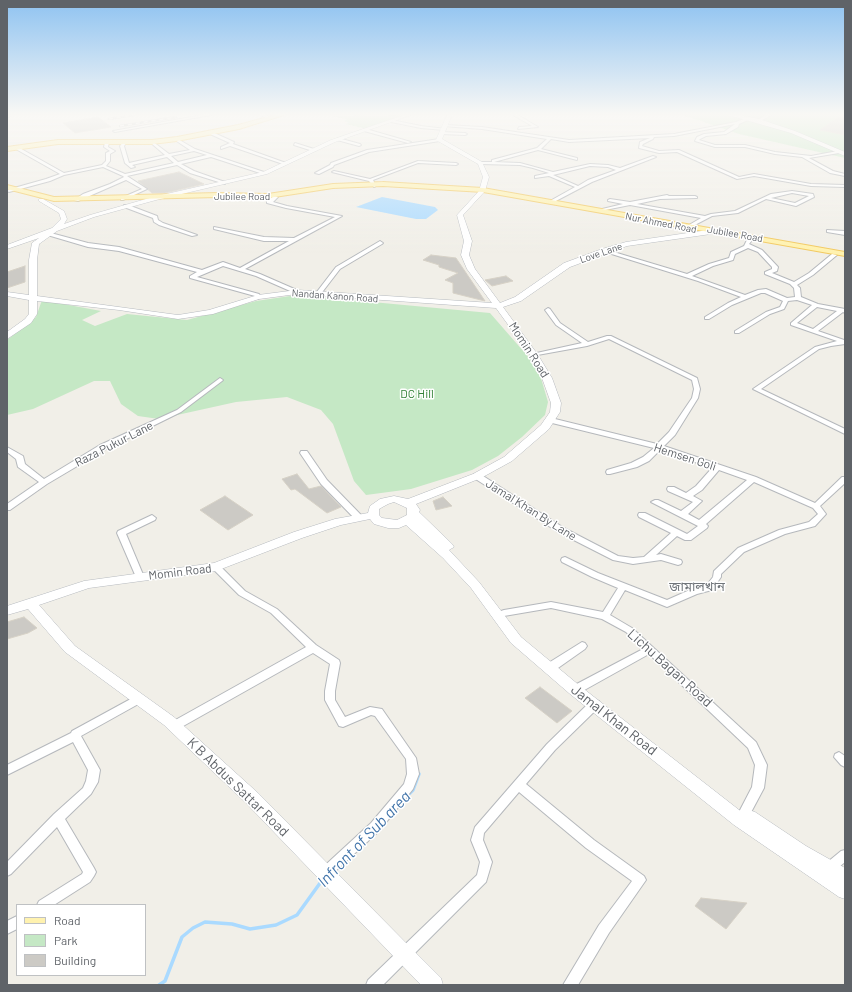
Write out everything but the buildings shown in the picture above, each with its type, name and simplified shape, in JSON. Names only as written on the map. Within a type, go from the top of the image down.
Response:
[{"type":"main road","points":[[158,197],[265,173],[288,161]]},
{"type":"main road","points":[[479,163],[486,177],[481,191]]},
{"type":"main road","points":[[158,197],[218,195],[268,196],[333,186],[373,184]]},
{"type":"main road","name":"Jubilee Road","points":[[10,190],[41,200],[77,199],[125,201],[158,197],[276,197],[373,184],[481,191],[691,226],[845,256]]},
{"type":"main road","points":[[10,190],[45,198],[77,199]]},
{"type":"main road","name":"Nur Ahmed Road","points":[[481,191],[712,231],[749,243],[845,256]]},
{"type":"main road","name":"Momin Road","points":[[410,512],[477,476],[512,455],[536,438],[551,420],[556,403],[547,378],[534,355],[472,269],[465,255],[468,241],[460,215],[481,191]]},
{"type":"main road","points":[[7,336],[28,321],[33,314],[33,260],[36,243],[63,222],[64,216],[62,212],[41,200]]},
{"type":"main road","points":[[7,247],[125,201]]},
{"type":"main road","name":"Love Lane","points":[[499,306],[518,299],[567,265],[605,251],[649,240],[712,231]]},
{"type":"main road","name":"Nandan Kanon Road","points":[[7,294],[63,303],[114,307],[154,314],[188,317],[210,312],[258,297],[297,292],[499,306]]},
{"type":"main road","points":[[410,512],[399,524],[388,524],[378,521],[373,515],[374,508],[384,501],[399,500],[452,551],[483,586],[519,635],[534,650],[554,665],[578,689],[696,780],[825,872],[845,877]]},
{"type":"main road","name":"Jamal Khan Road","points":[[410,512],[475,585],[516,640],[740,820],[825,872],[845,892]]},
{"type":"main road","name":"Momin Road","points":[[7,611],[88,584],[216,568],[298,535],[373,515]]},
{"type":"main road","name":"K B Abdus Sattar Road","points":[[31,604],[70,649],[174,726],[252,798],[406,954],[434,985]]},
{"type":"street","points":[[40,161],[63,174]]},
{"type":"street","points":[[10,190],[48,180],[63,174],[103,166],[108,161]]},
{"type":"street","points":[[129,164],[141,161]]},
{"type":"street","points":[[77,199],[112,185],[125,176],[138,171],[185,161]]},
{"type":"street","points":[[227,161],[265,173]]},
{"type":"street","points":[[277,161],[284,163]]},
{"type":"street","points":[[317,173],[339,161]]},
{"type":"street","points":[[479,163],[486,161]]},
{"type":"street","points":[[552,202],[578,188],[643,161]]},
{"type":"street","points":[[701,161],[739,178],[754,175],[811,185],[845,186]]},
{"type":"street","points":[[811,161],[832,172],[845,176]]},
{"type":"street","points":[[334,172],[373,184],[418,162],[456,164]]},
{"type":"street","points":[[177,163],[192,172],[223,183]]},
{"type":"street","points":[[479,163],[520,164],[547,170],[551,172],[551,176],[578,188]]},
{"type":"street","points":[[129,164],[138,171]]},
{"type":"street","points":[[536,177],[590,165],[608,166],[621,170]]},
{"type":"street","points":[[103,166],[125,176],[145,189],[125,201]]},
{"type":"street","points":[[691,226],[711,215],[736,212],[766,198],[792,192],[811,195],[812,197],[796,205],[766,198]]},
{"type":"street","points":[[600,210],[667,196]]},
{"type":"street","points":[[241,269],[298,240],[340,216],[286,207],[269,202],[276,197]]},
{"type":"street","points":[[656,199],[695,197]]},
{"type":"street","points":[[610,200],[707,218]]},
{"type":"street","points":[[125,201],[155,217],[156,221],[161,224],[194,234]]},
{"type":"street","points":[[216,228],[274,240],[298,240]]},
{"type":"street","points":[[829,231],[845,233]]},
{"type":"street","points":[[46,234],[88,245],[125,251],[202,272]]},
{"type":"street","points":[[318,294],[338,268],[380,243]]},
{"type":"street","points":[[688,276],[711,264],[728,261],[731,259],[733,253],[749,243],[760,251],[775,267],[775,270],[768,272],[768,274],[794,285],[797,288],[798,298]]},
{"type":"street","points":[[605,251],[688,276],[745,297]]},
{"type":"street","points":[[794,285],[811,274],[834,255]]},
{"type":"street","points":[[258,297],[257,295],[192,277],[223,264],[258,275],[297,292]]},
{"type":"street","points":[[707,318],[730,304],[762,290],[786,300],[798,298],[816,305],[843,311]]},
{"type":"street","points":[[737,332],[768,313],[782,308],[786,300]]},
{"type":"street","points":[[816,305],[793,323],[845,342]]},
{"type":"street","points":[[548,310],[558,324],[587,344]]},
{"type":"street","points":[[814,331],[843,311]]},
{"type":"street","points":[[534,355],[587,344],[610,337],[695,379],[697,388],[695,398],[672,433],[646,459],[634,465],[610,472]]},
{"type":"street","points":[[845,342],[817,348],[756,389],[845,432]]},
{"type":"street","name":"Raza Pukur Lane","points":[[7,508],[44,482],[103,448],[179,411],[220,380]]},
{"type":"street","name":"Hemsen Goli","points":[[551,420],[659,447],[753,479],[816,506]]},
{"type":"street","points":[[7,449],[20,458],[21,465],[44,482]]},
{"type":"street","points":[[304,453],[324,482],[359,518]]},
{"type":"street","points":[[687,496],[699,488],[717,467]]},
{"type":"street","name":"Jamal Khan By Lane","points":[[477,476],[561,530],[616,558],[632,561],[661,557],[678,562]]},
{"type":"street","points":[[700,524],[753,479]]},
{"type":"street","points":[[565,560],[595,575],[667,604],[709,588],[718,577],[717,573],[741,550],[782,532],[812,524],[822,514],[816,506],[845,479]]},
{"type":"street","points":[[671,489],[698,502],[682,515]]},
{"type":"street","points":[[642,515],[688,538],[704,526],[655,502]]},
{"type":"street","points":[[140,577],[121,533],[152,518]]},
{"type":"street","points":[[647,558],[677,532]]},
{"type":"street","points":[[216,568],[242,592],[274,611],[313,648],[335,663],[330,691],[330,700],[343,723],[370,711],[378,712],[411,758],[413,774],[409,786],[398,802],[375,827],[325,873]]},
{"type":"street","points":[[605,616],[623,586]]},
{"type":"street","name":"Lichu Bagan Road","points":[[504,613],[552,605],[605,616],[629,630],[649,650],[723,716],[752,745],[761,765],[758,788],[744,814]]},
{"type":"street","points":[[554,665],[582,646]]},
{"type":"street","points":[[174,726],[313,648]]},
{"type":"street","points":[[578,689],[649,650]]},
{"type":"street","points":[[7,770],[75,736],[79,732],[138,699]]},
{"type":"street","points":[[373,985],[482,878],[486,862],[477,840],[479,831],[551,747],[595,704]]},
{"type":"street","points":[[8,868],[87,791],[94,775],[93,766],[75,736]]},
{"type":"street","points":[[519,785],[590,844],[640,880],[604,929],[570,985]]},
{"type":"street","points":[[45,904],[86,878],[90,872],[58,818]]},
{"type":"street","points":[[825,872],[845,855]]},
{"type":"street","points":[[7,928],[16,923]]},
{"type":"green space","name":"DC Hill","points":[[297,295],[490,313],[538,368],[548,402],[545,415],[522,437],[498,456],[472,470],[411,489],[366,495],[354,481],[333,424],[321,410],[287,397],[236,402],[159,419],[138,416],[121,404],[110,381],[94,381],[33,409],[7,415],[7,340],[36,317],[42,300],[101,311],[82,320],[95,326],[127,314],[187,320],[256,301]]},
{"type":"water","points":[[382,197],[435,207],[438,210],[426,219],[416,219],[356,207]]},
{"type":"waterway","name":"Infront of Sub area","points":[[406,797],[413,790],[419,774]]},
{"type":"waterway","name":"Infront of Sub area","points":[[159,985],[165,981],[182,937],[193,928],[205,922],[232,924],[250,929],[276,925],[297,915],[323,879]]},
{"type":"district","name":"জামালখান","points":[[697,587]]}]
